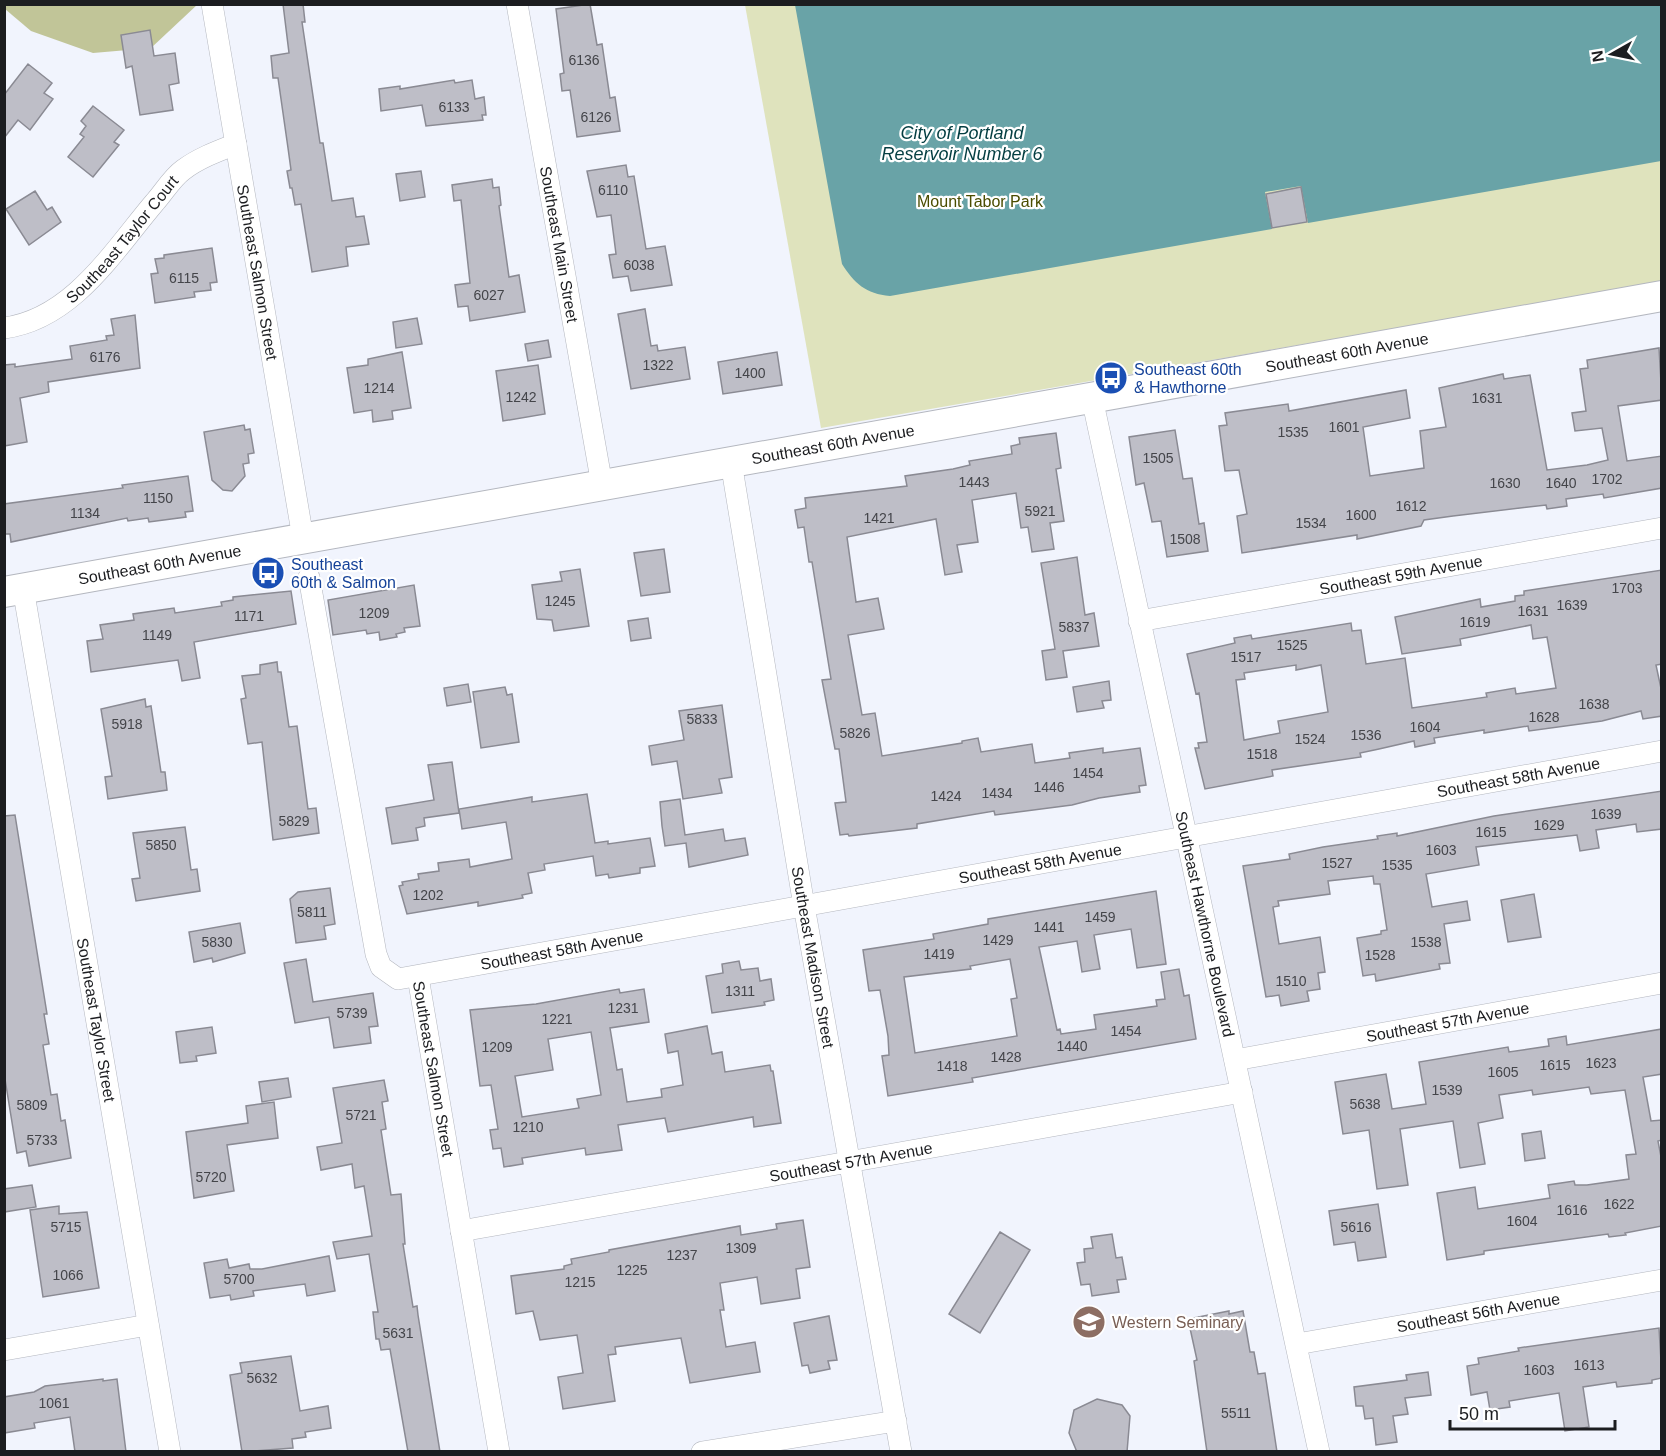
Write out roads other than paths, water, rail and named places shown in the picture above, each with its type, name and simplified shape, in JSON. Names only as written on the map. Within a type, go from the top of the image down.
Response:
[{"type":"main road","name":"Southeast 60th Avenue","points":[[14,590],[1662,296]]},
{"type":"street","name":"Southeast Salmon Street","points":[[212,4],[303,538]]},
{"type":"street","name":"Southeast Main Street","points":[[517,4],[602,485]]},
{"type":"street","name":"Southeast Taylor Court","points":[[4,328],[21,326],[54,311],[84,286],[181,171],[207,155],[236,144]]},
{"type":"street","name":"Southeast Hawthorne Boulevard","points":[[1092,398],[1297,1344],[1318,1452]]},
{"type":"street","name":"Southeast Madison Street","points":[[730,462],[804,906],[901,1452]]},
{"type":"street","name":"Southeast 59th Avenue","points":[[1139,621],[1662,528]]},
{"type":"street","name":"Southeast Salmon Street","points":[[309,577],[378,962],[385,972],[398,979],[418,977],[499,1452]]},
{"type":"street","name":"Southeast Taylor Street","points":[[14,590],[170,1452]]},
{"type":"street","name":"Southeast 58th Avenue","points":[[418,977],[1186,835],[1662,751]]},
{"type":"street","name":"Southeast 57th Avenue","points":[[1235,1060],[1662,983]]},
{"type":"street","name":"Southeast 57th Avenue","points":[[461,1232],[1242,1092]]},
{"type":"street","name":"Southeast 56th Avenue","points":[[1297,1344],[1662,1280]]},
{"type":"street","points":[[4,1350],[148,1326]]},
{"type":"street","points":[[702,1452],[896,1420]]},
{"type":"water","name":"City of Portland Reservoir Number 6","points":[[795,5],[1661,5],[1661,161],[1308,223],[1301,186],[1265,192],[1272,229],[890,296],[882,295],[867,290],[851,277],[842,264]]},
{"type":"place","name":"Southeast 60th & Hawthorne","points":[[1111,378]]},
{"type":"place","name":"Southeast 60th & Salmon","points":[[268,573]]},
{"type":"place","name":"Western Seminary","points":[[1089,1322]]},
{"type":"park label","name":"Mount Tabor Park","points":[[980,201]]}]
